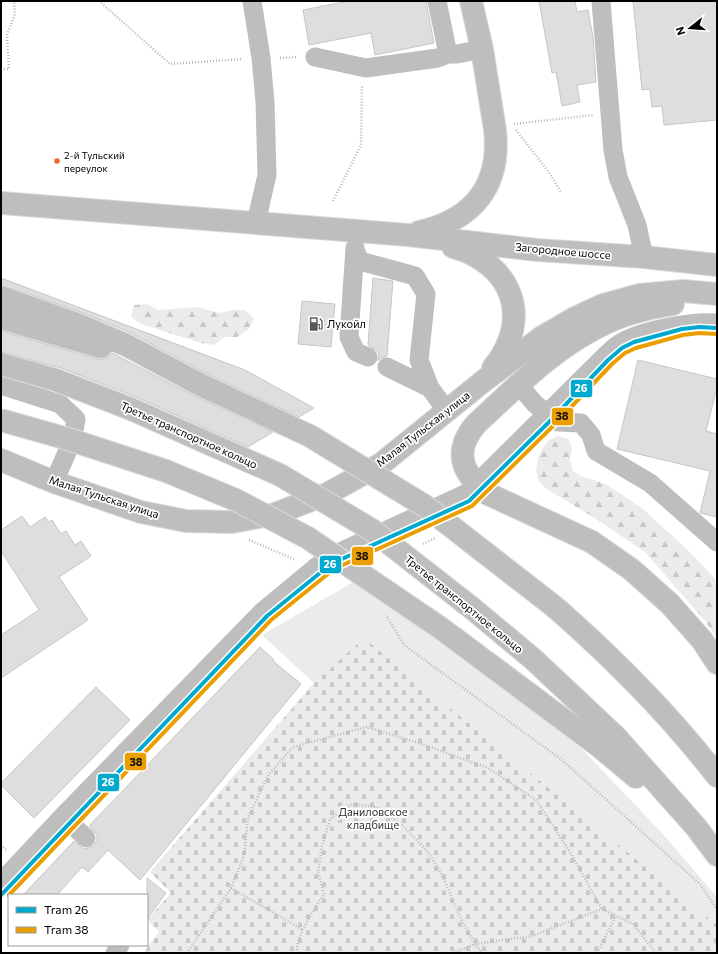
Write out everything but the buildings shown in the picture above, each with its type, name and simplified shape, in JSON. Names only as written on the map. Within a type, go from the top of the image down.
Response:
[{"type":"main road","points":[[1,203],[256,223],[356,240],[408,235],[433,229],[451,222],[476,203],[490,179],[495,164],[496,142],[482,49],[471,1]]},
{"type":"main road","points":[[408,235],[466,251],[484,261],[498,273],[505,284],[514,308],[514,326],[500,360],[481,383]]},
{"type":"main road","name":"Загородное шоссе","points":[[408,235],[537,250],[644,257],[717,266]]},
{"type":"main road","points":[[481,383],[542,336],[603,305],[639,295],[683,291],[717,294]]},
{"type":"main road","points":[[1,297],[74,323],[126,345],[199,384],[310,436],[425,506],[564,615],[628,674],[693,745],[717,776]]},
{"type":"main road","points":[[717,300],[684,302],[641,310],[609,322],[573,341],[536,369],[476,424],[468,434],[463,444],[462,456],[468,473],[488,494],[592,542],[632,570],[670,604],[702,640],[717,663]]},
{"type":"main road","points":[[1,318],[97,346],[199,384]]},
{"type":"main road","name":"Третье транспортное кольцо","points":[[1,364],[56,380],[132,409],[280,476],[372,530],[473,609],[533,659],[616,737],[696,828],[717,855]]},
{"type":"main road","name":"Малая Тульская улица","points":[[1,460],[54,482],[141,512],[186,521],[232,522],[275,514],[327,494],[381,464],[481,383]]},
{"type":"main road","points":[[1,420],[68,439],[166,471],[236,500],[308,538],[442,628],[600,747],[696,828]]},
{"type":"street","points":[[252,1],[261,58],[265,102],[267,175],[256,223]]},
{"type":"street","points":[[437,1],[448,54]]},
{"type":"street","points":[[601,1],[613,150],[618,177],[637,225],[644,257]]},
{"type":"street","points":[[315,57],[366,68],[438,58],[448,54],[457,54],[482,49]]},
{"type":"street","points":[[356,240],[349,337],[356,352],[368,357]]},
{"type":"street","points":[[356,240],[360,261],[415,276],[426,294],[420,360],[430,388],[447,411]]},
{"type":"street","points":[[1,882],[263,610],[327,558],[467,493],[619,344],[632,338],[682,325],[698,322],[717,323]]},
{"type":"street","points":[[387,366],[430,388]]},
{"type":"street","points":[[1,385],[60,404],[76,419],[72,441],[54,482]]},
{"type":"street","points":[[518,385],[535,404],[558,422],[581,423],[591,435],[596,451],[650,483],[717,542]]},
{"type":"street","points":[[63,816],[86,838]]},
{"type":"path","points":[[1,68],[9,69],[7,35],[15,14],[14,1]]},
{"type":"path","points":[[99,1],[170,64],[261,58],[315,57]]},
{"type":"path","points":[[333,201],[361,145],[362,82],[366,68]]},
{"type":"path","points":[[561,192],[548,171],[523,141],[512,124],[610,114]]},
{"type":"path","points":[[385,614],[404,645],[562,760],[700,884],[717,909]]},
{"type":"path","points":[[187,953],[231,888],[244,856],[248,817],[269,774],[293,747],[367,727],[419,743],[488,768],[536,800],[570,852],[602,909],[633,924],[656,953]]},
{"type":"path","points":[[297,953],[296,948],[304,930],[324,894],[318,872],[322,846],[330,819],[352,804],[377,807],[403,826],[428,852],[442,875],[461,919],[475,944],[482,953]]},
{"type":"path","points":[[231,888],[304,930]]},
{"type":"path","points":[[453,953],[475,944],[532,936],[602,909]]},
{"type":"path","points":[[597,953],[616,916]]},
{"type":"green space","points":[[147,304],[158,310],[196,307],[220,313],[233,310],[244,310],[254,318],[248,330],[237,337],[224,337],[214,345],[201,343],[141,324],[131,317],[134,305]]},
{"type":"green space","points":[[557,436],[568,439],[572,448],[570,459],[572,470],[580,476],[606,484],[643,509],[692,554],[717,581],[717,639],[706,622],[645,552],[593,517],[545,488],[538,480],[536,470],[542,449],[548,441]]},
{"type":"green space","points":[[355,581],[487,674],[582,749],[661,832],[717,897],[717,925],[364,638],[314,683],[262,635]]},
{"type":"green space","name":"Даниловское кладбище","points":[[364,638],[717,925],[717,953],[143,953],[159,932],[148,921],[148,919],[171,893],[150,872],[314,683]]},
{"type":"tram line","name":"26","points":[[1,895],[267,616],[331,564],[469,501],[550,421],[608,360],[622,348],[634,342],[682,329],[699,327],[717,328]]},
{"type":"tram line","name":"38","points":[[10,894],[271,620],[334,569],[472,506],[554,425],[612,364],[625,353],[636,348],[683,335],[699,333],[717,334]]},
{"type":"place","name":"2-й Тульский переулок","points":[[57,161]]},
{"type":"place","name":"Лукойл","points":[[316,324]]}]
